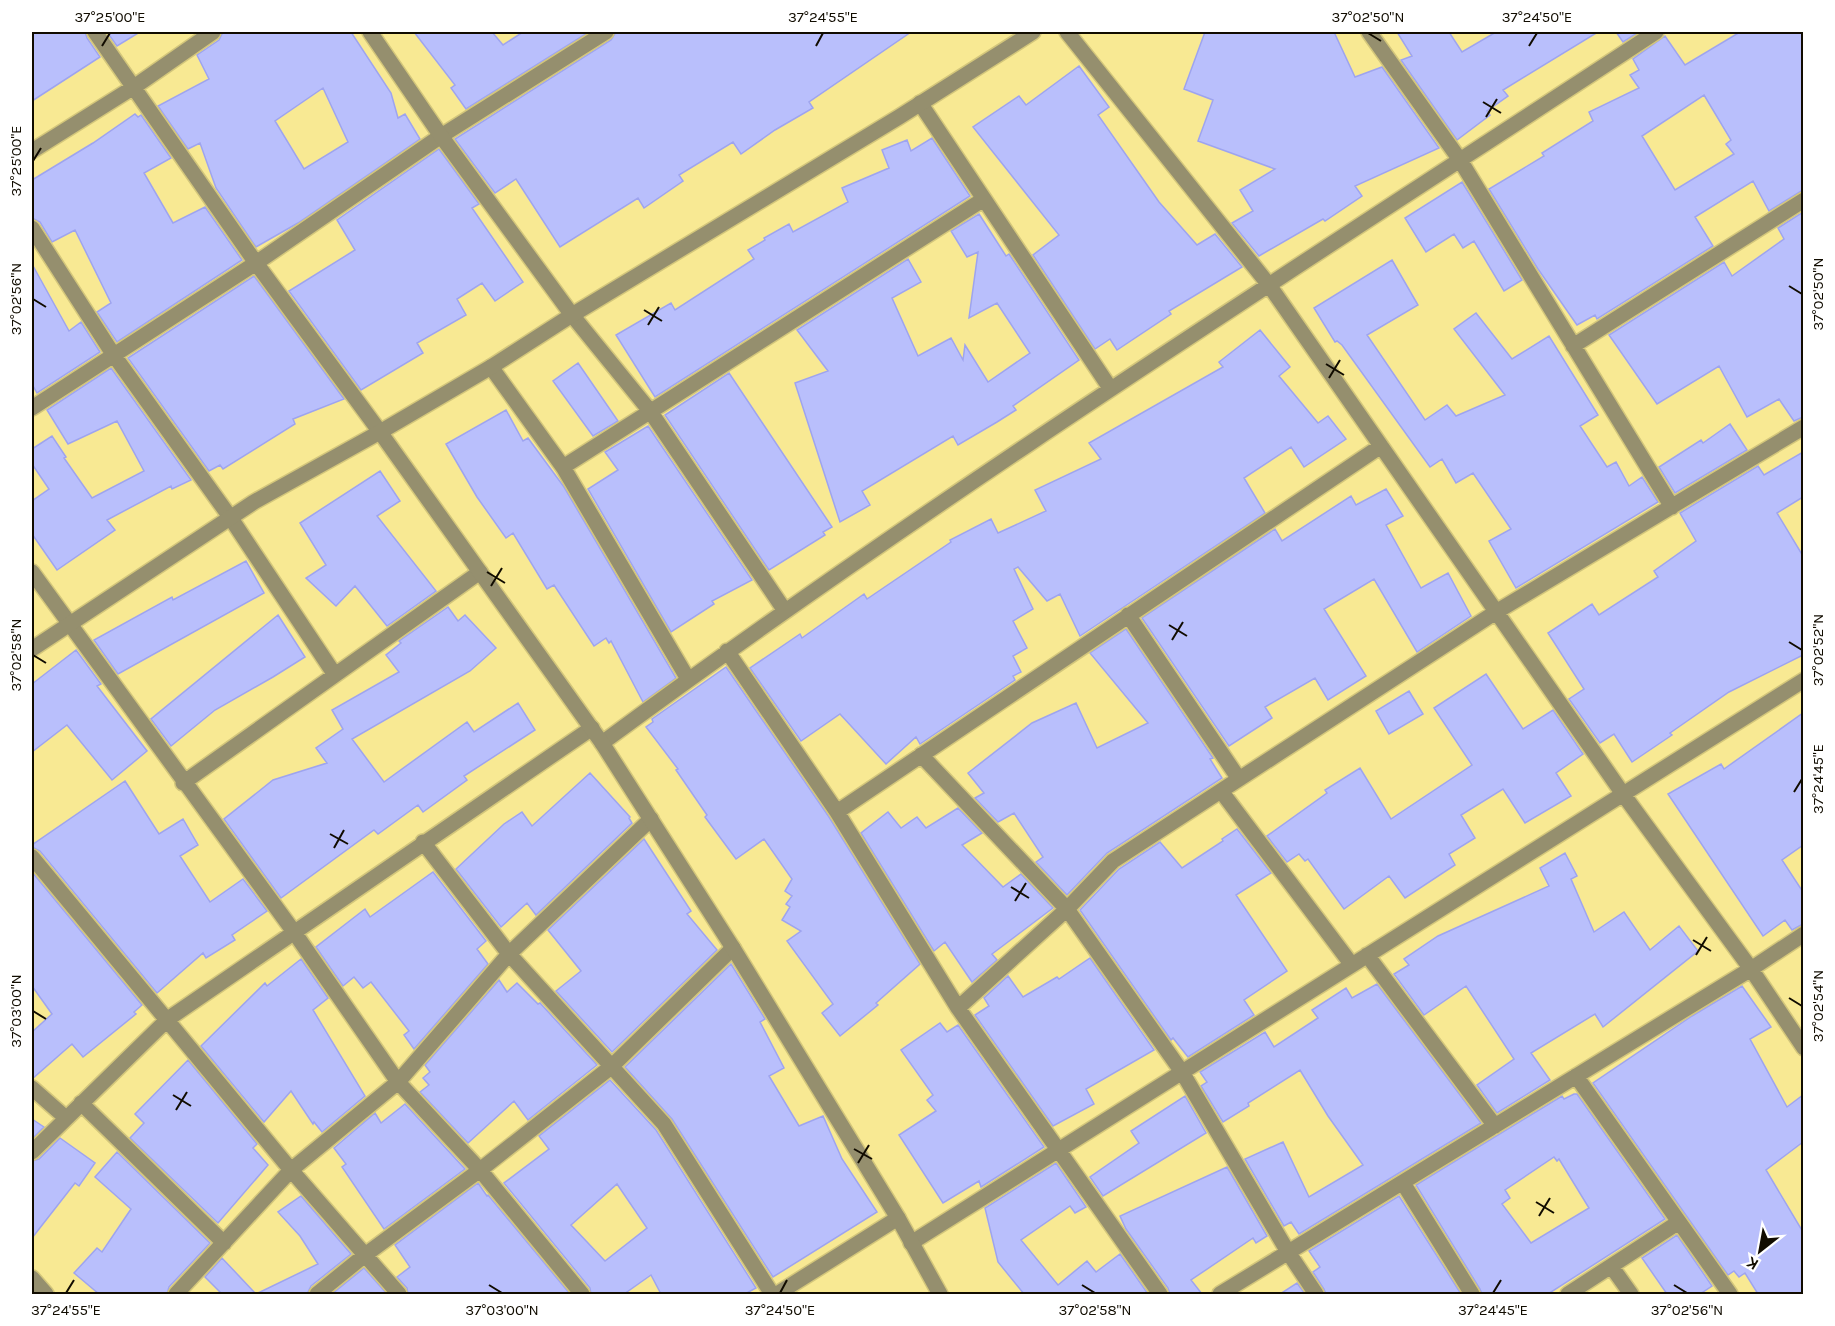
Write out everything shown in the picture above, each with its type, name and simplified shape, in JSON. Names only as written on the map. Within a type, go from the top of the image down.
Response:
[{"type":"street","points":[[95,32],[255,263],[380,432],[602,742],[733,948],[898,1218],[940,1294]]},
{"type":"street","points":[[32,151],[134,87],[213,32]]},
{"type":"street","points":[[370,32],[441,136],[572,315],[650,411],[785,611]]},
{"type":"street","points":[[32,408],[255,263],[441,136],[606,32]]},
{"type":"street","points":[[32,649],[254,501],[380,432],[491,367],[1033,32]]},
{"type":"street","points":[[1067,32],[1269,285],[1623,794],[1751,969],[1803,1048]]},
{"type":"street","points":[[1369,32],[1460,160],[1672,507]]},
{"type":"street","points":[[602,742],[727,651],[1110,388],[1656,32]]},
{"type":"street","points":[[920,103],[1110,388]]},
{"type":"street","points":[[563,467],[984,199]]},
{"type":"street","points":[[1574,346],[1803,200]]},
{"type":"street","points":[[32,228],[113,354],[230,517],[335,675]]},
{"type":"street","points":[[491,367],[563,467],[688,679]]},
{"type":"street","points":[[958,1008],[1067,909],[1113,861],[1496,612],[1803,427]]},
{"type":"street","points":[[837,812],[1381,446]]},
{"type":"street","points":[[32,572],[294,933],[398,1082],[480,1170],[582,1294]]},
{"type":"street","points":[[183,783],[480,572]]},
{"type":"street","points":[[1128,615],[1239,779]]},
{"type":"street","points":[[727,651],[837,812],[958,1008],[1160,1294]]},
{"type":"street","points":[[911,1243],[1803,680]]},
{"type":"street","points":[[32,1152],[168,1019],[592,728]]},
{"type":"street","points":[[921,755],[1067,909],[1182,1072],[1288,1252],[1316,1294]]},
{"type":"street","points":[[1221,791],[1352,965]]},
{"type":"street","points":[[176,1294],[291,1170],[398,1082],[509,954],[651,819]]},
{"type":"street","points":[[423,842],[509,954],[664,1124],[774,1294],[898,1218]]},
{"type":"street","points":[[32,857],[291,1170],[399,1294]]},
{"type":"street","points":[[1220,1294],[1751,969],[1803,934]]},
{"type":"street","points":[[317,1294],[364,1255],[480,1170],[611,1067],[733,948]]},
{"type":"street","points":[[1367,955],[1495,1126]]},
{"type":"street","points":[[1576,1076],[1730,1294]]},
{"type":"street","points":[[32,1088],[66,1118]]},
{"type":"street","points":[[81,1103],[224,1243]]},
{"type":"street","points":[[1403,1183],[1472,1294]]},
{"type":"street","points":[[1568,1294],[1679,1222]]},
{"type":"street","points":[[1611,1266],[1631,1294]]},
{"type":"street","points":[[32,1278],[46,1294]]},
{"type":"building","points":[[32,32],[85,32],[100,57],[32,101]]},
{"type":"building","points":[[107,32],[140,32],[117,46]]},
{"type":"building","points":[[223,32],[351,32],[391,93],[398,118],[405,114],[420,139],[298,223],[256,247],[216,188],[200,143],[188,149],[158,106],[209,79],[197,55],[219,40]],"holes":[[[323,88],[348,142],[304,169],[275,121]]]},
{"type":"building","points":[[414,32],[492,32],[503,45],[523,32],[589,32],[466,109],[451,88],[455,85]]},
{"type":"building","points":[[616,32],[911,32],[809,102],[813,108],[775,130],[741,154],[733,142],[679,175],[683,181],[644,208],[638,198],[560,247],[516,179],[495,193],[455,139],[611,40]]},
{"type":"building","points":[[1205,32],[1334,32],[1355,77],[1382,67],[1439,148],[1355,186],[1362,196],[1325,221],[1323,219],[1259,256],[1232,223],[1253,211],[1240,190],[1275,169],[1198,141],[1213,100],[1184,89]]},
{"type":"building","points":[[1397,32],[1449,32],[1462,52],[1496,32],[1598,32],[1503,90],[1508,96],[1487,111],[1490,115],[1457,140],[1401,60],[1412,56]]},
{"type":"building","points":[[1616,32],[1639,32],[1623,42]]},
{"type":"building","points":[[1740,32],[1803,32],[1803,190],[1769,211],[1753,181],[1695,217],[1713,246],[1597,319],[1595,315],[1577,325],[1538,269],[1489,189],[1544,156],[1542,153],[1593,121],[1589,112],[1639,88],[1630,75],[1639,70],[1633,59],[1665,36],[1685,65]],"holes":[[[1704,95],[1731,140],[1726,144],[1734,154],[1675,190],[1642,136]]]},
{"type":"building","points":[[1079,66],[1109,107],[1098,115],[1159,202],[1197,245],[1215,234],[1242,267],[1169,311],[1171,314],[1117,350],[1110,339],[1095,349],[1033,255],[1059,235],[973,127],[1019,96],[1026,105]]},
{"type":"building","points":[[135,114],[138,117],[141,115],[171,158],[144,173],[173,223],[205,207],[242,260],[117,342],[97,312],[111,303],[75,230],[52,242],[40,222],[32,218],[32,180]]},
{"type":"building","points":[[932,138],[970,196],[655,397],[616,335],[671,303],[675,310],[754,259],[748,250],[765,240],[764,238],[789,224],[793,232],[848,202],[842,188],[889,168],[882,150],[907,140],[911,151]]},
{"type":"building","points":[[439,149],[479,204],[472,208],[523,282],[495,301],[482,283],[457,299],[466,315],[417,343],[423,353],[361,390],[289,291],[355,250],[337,220]]},
{"type":"building","points":[[1462,182],[1522,280],[1504,291],[1474,241],[1463,248],[1454,234],[1426,252],[1405,218]]},
{"type":"building","points":[[1803,212],[1803,417],[1794,421],[1779,399],[1747,417],[1719,366],[1657,404],[1609,335],[1724,262],[1732,276],[1784,239],[1778,228]]},
{"type":"building","points":[[979,214],[1006,256],[1009,254],[1079,360],[1013,406],[1016,410],[997,422],[958,445],[953,436],[862,491],[870,505],[840,522],[795,383],[828,371],[797,330],[908,259],[921,282],[892,298],[918,356],[951,338],[963,360],[965,345],[988,382],[1030,353],[997,303],[969,318],[978,252],[967,257],[951,231]]},
{"type":"building","points":[[1392,260],[1418,305],[1367,335],[1425,420],[1447,405],[1456,416],[1505,395],[1454,329],[1476,313],[1512,359],[1549,336],[1598,415],[1580,426],[1607,467],[1616,462],[1629,486],[1642,477],[1658,502],[1516,588],[1489,541],[1511,529],[1473,473],[1456,483],[1442,459],[1430,467],[1342,345],[1335,342],[1314,308]]},
{"type":"building","points":[[32,264],[69,331],[81,322],[100,352],[37,393],[32,384]]},
{"type":"building","points":[[254,276],[344,399],[293,419],[295,424],[223,469],[220,465],[209,471],[128,358]]},
{"type":"building","points":[[1260,330],[1290,367],[1279,376],[1318,423],[1328,416],[1346,439],[1304,467],[1291,447],[1244,478],[1265,513],[1080,636],[1060,594],[1047,601],[1018,567],[1014,569],[1033,609],[1013,621],[1027,648],[1013,656],[1021,672],[1013,676],[1015,680],[920,744],[916,737],[886,764],[840,714],[801,741],[750,668],[800,634],[802,638],[864,594],[867,599],[951,542],[950,540],[991,519],[998,533],[1046,511],[1035,490],[1101,459],[1089,443],[1223,367],[1219,362]]},
{"type":"building","points":[[578,363],[618,421],[593,436],[553,381]]},
{"type":"building","points":[[111,368],[191,480],[172,489],[171,486],[107,520],[115,530],[57,570],[32,534],[32,501],[49,489],[32,464],[32,449],[52,436],[66,457],[64,458],[92,498],[144,471],[117,421],[68,444],[47,410]]},
{"type":"building","points":[[729,373],[832,527],[823,532],[825,535],[769,570],[665,415]]},
{"type":"building","points":[[506,410],[523,441],[528,438],[564,487],[676,678],[643,702],[611,641],[609,643],[606,638],[594,646],[554,585],[547,589],[513,533],[506,538],[477,497],[446,444]]},
{"type":"building","points":[[1730,424],[1747,450],[1675,493],[1659,467],[1701,440],[1703,443]]},
{"type":"building","points":[[648,426],[752,580],[712,601],[714,604],[671,632],[588,489],[618,470],[605,452]]},
{"type":"building","points":[[1803,452],[1803,497],[1777,513],[1803,556],[1803,655],[1729,692],[1632,762],[1614,734],[1600,743],[1569,699],[1584,689],[1548,633],[1592,604],[1599,615],[1658,577],[1654,571],[1696,541],[1680,513],[1758,466],[1764,475]]},
{"type":"building","points":[[380,471],[400,501],[377,516],[436,591],[387,626],[355,586],[336,606],[306,578],[326,565],[300,523]]},
{"type":"building","points":[[1386,489],[1403,516],[1386,525],[1421,588],[1448,573],[1471,616],[1417,652],[1374,579],[1324,609],[1366,676],[1328,700],[1315,678],[1265,707],[1272,718],[1229,746],[1142,618],[1275,529],[1282,541],[1351,496],[1356,505]]},
{"type":"building","points":[[246,561],[264,593],[118,674],[94,640],[172,597],[173,600]]},
{"type":"building","points":[[448,607],[458,621],[465,615],[496,648],[470,671],[352,739],[384,782],[467,722],[474,732],[518,703],[535,730],[464,776],[467,780],[423,812],[418,805],[378,834],[374,830],[281,898],[224,819],[273,780],[327,763],[316,748],[343,729],[332,710],[399,672],[386,655],[401,643],[399,641]]},
{"type":"building","points":[[278,615],[305,657],[215,710],[171,746],[151,719]]},
{"type":"building","points":[[1126,629],[1213,758],[1210,759],[1222,778],[1107,853],[1067,895],[1036,862],[1043,857],[1014,813],[998,822],[975,798],[984,793],[968,773],[1032,723],[1076,703],[1097,748],[1148,723],[1090,653]]},
{"type":"building","points":[[76,650],[101,684],[97,686],[147,751],[112,780],[67,725],[32,752],[32,684]]},
{"type":"building","points":[[726,667],[829,817],[920,964],[876,1003],[878,1005],[840,1036],[822,1013],[833,1004],[787,941],[801,931],[782,920],[790,907],[786,904],[792,896],[785,891],[792,879],[764,839],[736,859],[705,817],[707,815],[676,770],[678,769],[646,727],[653,722],[652,719]]},
{"type":"building","points":[[1486,674],[1523,729],[1553,710],[1583,754],[1556,773],[1571,796],[1525,823],[1503,789],[1461,815],[1475,838],[1449,854],[1455,865],[1405,898],[1389,876],[1344,909],[1308,859],[1305,861],[1299,854],[1287,862],[1267,836],[1327,793],[1325,790],[1360,768],[1391,819],[1472,765],[1434,708]]},
{"type":"building","points":[[1409,691],[1423,714],[1389,734],[1376,711]]},
{"type":"building","points":[[1803,713],[1803,845],[1782,860],[1803,892],[1803,924],[1792,930],[1785,920],[1763,936],[1668,794],[1721,764],[1724,769]]},
{"type":"building","points":[[590,773],[630,817],[632,823],[536,915],[527,903],[501,927],[456,869],[504,824],[522,812],[532,826]]},
{"type":"building","points":[[125,781],[159,834],[183,819],[198,845],[180,856],[210,902],[243,879],[267,911],[232,935],[235,940],[206,958],[203,953],[157,993],[40,851],[32,847]]},
{"type":"building","points":[[958,808],[982,833],[962,845],[1003,887],[1021,874],[1053,908],[992,954],[997,960],[972,982],[945,942],[934,951],[861,833],[888,812],[901,828],[917,817],[926,828]]},
{"type":"building","points":[[1237,829],[1271,873],[1236,895],[1287,971],[1244,1000],[1254,1015],[1188,1057],[1173,1038],[1171,1040],[1080,910],[1119,869],[1160,842],[1182,868]]},
{"type":"building","points":[[644,839],[691,911],[687,914],[717,950],[612,1052],[556,991],[581,971],[548,930]]},
{"type":"building","points":[[1565,853],[1577,876],[1571,879],[1594,932],[1624,912],[1650,950],[1679,926],[1698,951],[1603,1027],[1595,1014],[1531,1053],[1550,1080],[1497,1113],[1477,1085],[1514,1059],[1466,986],[1424,1015],[1394,974],[1409,965],[1404,959],[1438,936],[1549,886],[1540,868]]},
{"type":"building","points":[[32,872],[142,1005],[134,1012],[136,1014],[83,1057],[72,1044],[32,1079],[32,1032],[52,1014],[32,986]]},
{"type":"building","points":[[433,872],[486,941],[477,949],[488,964],[414,1049],[404,1035],[409,1031],[371,982],[363,988],[354,977],[343,986],[316,947],[365,909],[370,917]]},
{"type":"building","points":[[1090,958],[1154,1050],[1086,1089],[1094,1104],[1053,1126],[975,1015],[989,1006],[984,998],[1008,976],[1023,997],[1057,977],[1059,979]]},
{"type":"building","points":[[301,959],[328,998],[313,1010],[365,1096],[322,1132],[314,1122],[313,1124],[291,1091],[264,1122],[201,1046],[265,983],[267,986]]},
{"type":"building","points":[[731,964],[765,1019],[760,1022],[784,1068],[769,1076],[799,1126],[823,1116],[842,1159],[877,1212],[773,1277],[672,1119],[625,1067]]},
{"type":"building","points":[[499,980],[507,992],[517,983],[538,1004],[540,1003],[597,1065],[528,1120],[514,1101],[468,1143],[420,1092],[429,1085],[423,1078],[430,1072],[425,1065]]},
{"type":"building","points":[[1377,984],[1481,1123],[1299,1234],[1291,1222],[1284,1226],[1245,1159],[1283,1142],[1309,1197],[1363,1165],[1328,1116],[1300,1070],[1223,1122],[1201,1086],[1207,1082],[1200,1072],[1265,1032],[1274,1047],[1318,1018],[1312,1010],[1346,988],[1352,998]]},
{"type":"building","points":[[1742,986],[1771,1027],[1750,1039],[1787,1107],[1803,1095],[1803,1142],[1766,1170],[1803,1232],[1803,1294],[1758,1294],[1745,1273],[1739,1277],[1734,1271],[1728,1275],[1593,1083],[1692,1016]]},
{"type":"building","points":[[940,1023],[947,1032],[958,1025],[1044,1147],[981,1187],[979,1181],[943,1203],[899,1135],[936,1111],[927,1100],[933,1095],[901,1050]]},
{"type":"building","points":[[188,1060],[257,1144],[253,1148],[268,1165],[218,1223],[130,1138],[144,1123],[135,1114]]},
{"type":"building","points":[[610,1080],[656,1130],[756,1288],[745,1294],[661,1294],[651,1275],[624,1294],[591,1294],[590,1288],[504,1183],[549,1149],[539,1136]],"holes":[[[617,1184],[647,1228],[605,1261],[571,1225]]]},
{"type":"building","points":[[1577,1094],[1665,1219],[1548,1294],[1482,1294],[1416,1185],[1562,1096],[1564,1099]],"holes":[[[1554,1157],[1557,1161],[1559,1159],[1589,1208],[1531,1243],[1502,1204],[1510,1198],[1505,1190]]]},
{"type":"building","points":[[1185,1096],[1206,1133],[1103,1196],[1090,1177],[1139,1143],[1131,1131]]},
{"type":"building","points":[[405,1104],[465,1169],[384,1229],[342,1167],[346,1164],[334,1148],[375,1113],[381,1123]]},
{"type":"building","points":[[32,1119],[44,1127],[32,1139]]},
{"type":"building","points":[[60,1138],[95,1163],[79,1186],[75,1183],[32,1238],[32,1161],[39,1159]]},
{"type":"building","points":[[117,1152],[210,1243],[169,1287],[167,1294],[99,1294],[74,1273],[97,1248],[102,1252],[131,1209],[95,1177]]},
{"type":"building","points":[[1056,1163],[1086,1207],[1075,1213],[1070,1206],[1021,1240],[1058,1285],[1087,1261],[1096,1272],[1120,1254],[1148,1294],[1024,1294],[998,1262],[985,1208]]},
{"type":"building","points":[[1227,1167],[1267,1236],[1256,1243],[1253,1238],[1191,1280],[1202,1294],[1170,1294],[1126,1229],[1120,1216]]},
{"type":"building","points":[[478,1183],[570,1294],[408,1294],[407,1288],[397,1277],[410,1267],[395,1245]]},
{"type":"building","points":[[301,1196],[351,1254],[311,1286],[307,1294],[256,1294],[318,1264],[300,1236],[278,1212]]},
{"type":"building","points":[[1399,1196],[1461,1294],[1326,1294],[1313,1272],[1320,1267],[1309,1251]]},
{"type":"building","points":[[1677,1235],[1712,1286],[1700,1294],[1667,1294],[1642,1258]]},
{"type":"building","points":[[222,1258],[256,1294],[222,1294],[205,1277]]},
{"type":"building","points":[[364,1268],[387,1294],[332,1294]]},
{"type":"building","points":[[1297,1283],[1305,1294],[1280,1294]]}]
